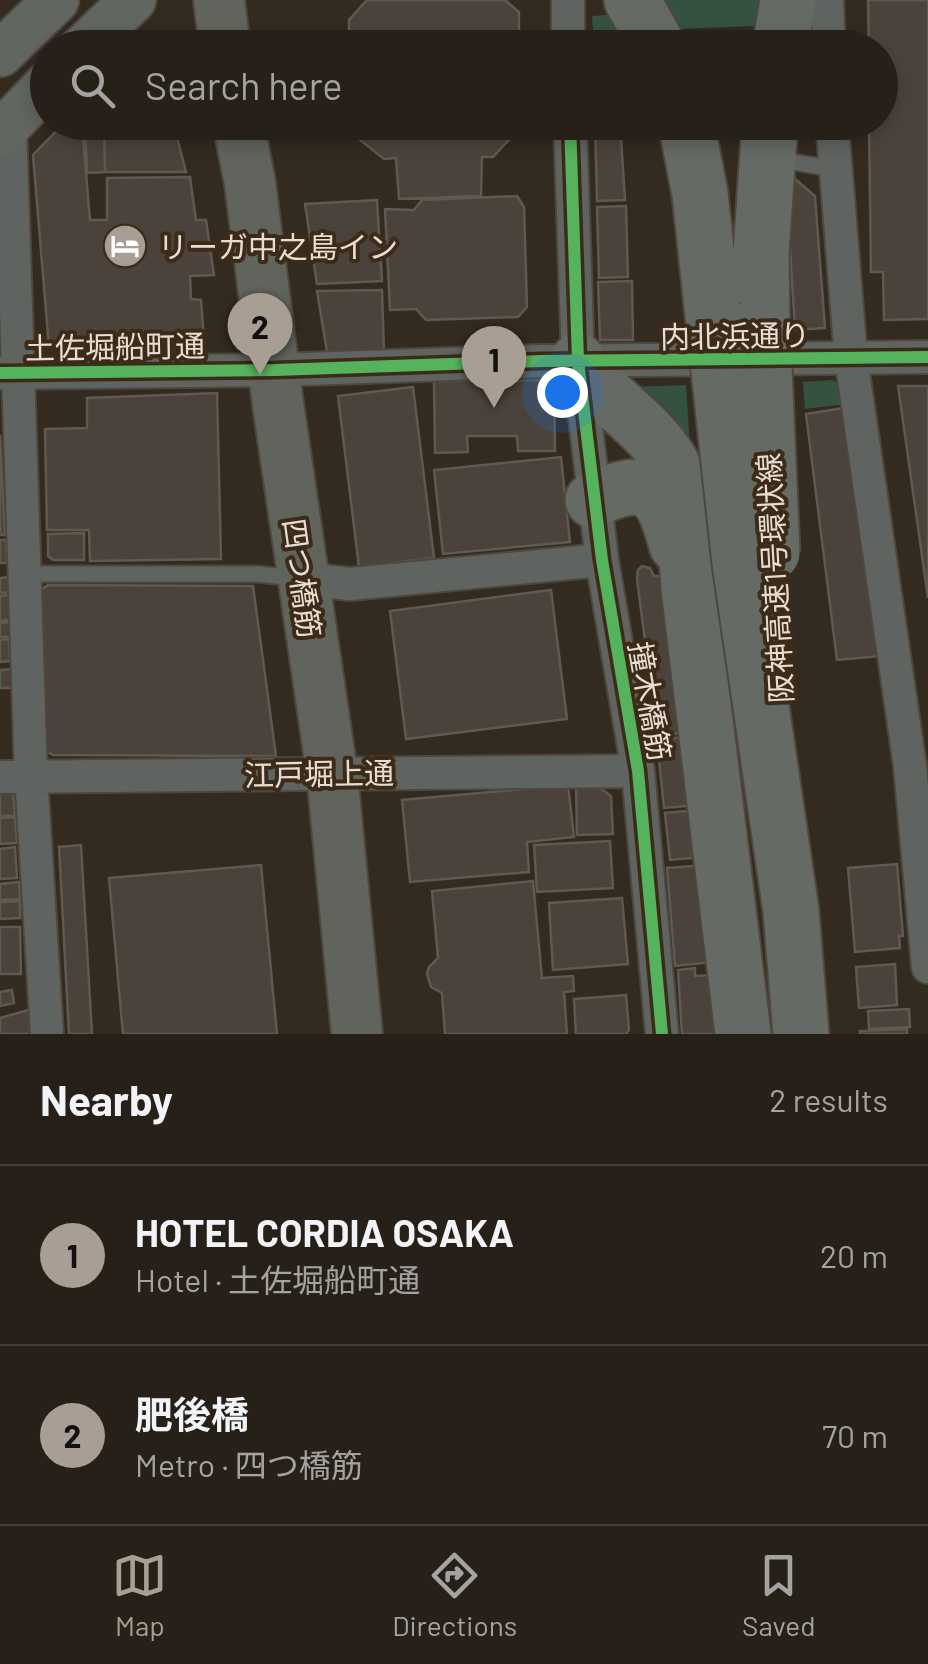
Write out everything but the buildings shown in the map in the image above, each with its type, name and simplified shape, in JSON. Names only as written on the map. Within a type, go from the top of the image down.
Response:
[{"type":"highway","points":[[632,0],[649,30]]},
{"type":"highway","points":[[783,30],[788,0]]},
{"type":"highway","points":[[690,140],[700,194],[730,481],[790,911]]},
{"type":"highway","name":"阪神高速1号環状線","points":[[776,140],[761,254],[762,322],[790,911],[802,1034]]},
{"type":"highway","points":[[569,359],[636,418],[670,462],[682,495],[689,586],[743,1034]]},
{"type":"highway","points":[[593,500],[624,487],[641,487],[655,494],[666,508],[689,586]]},
{"type":"main road","points":[[219,0],[222,30]]},
{"type":"main road","name":"四つ橋筋","points":[[241,140],[332,773],[356,1034]]},
{"type":"street","points":[[0,54],[56,0]]},
{"type":"street","points":[[102,30],[133,0]]},
{"type":"street","points":[[568,0],[568,30]]},
{"type":"street","points":[[827,0],[828,30]]},
{"type":"street","points":[[30,102],[5,128],[8,373],[26,574],[16,776],[46,1034]]},
{"type":"street","name":"撞木橋筋","points":[[570,140],[569,359],[638,771],[662,1034]]},
{"type":"street","points":[[833,140],[851,358],[919,766],[928,967]]},
{"type":"street","name":"内北浜通り","points":[[569,359],[928,358]]},
{"type":"street","name":"土佐堀船町通","points":[[8,373],[569,359]]},
{"type":"street","points":[[303,579],[350,584],[602,560]]},
{"type":"street","name":"江戸堀上通","points":[[16,776],[638,771]]},
{"type":"lane","points":[[782,140],[836,169]]},
{"type":"lane","points":[[26,574],[257,574],[303,579]]},
{"type":"green space","points":[[629,0],[779,0],[781,25],[593,30],[592,16],[619,14]]},
{"type":"green space","points":[[832,380],[845,386],[847,404],[805,409],[803,382]]},
{"type":"green space","points":[[686,385],[690,447],[630,387]]},
{"type":"cycle path","points":[[571,140],[578,361],[602,560],[638,771],[662,1034]]},
{"type":"cycle path","points":[[0,373],[928,357]]},
{"type":"place","name":"リーガ中之島イン","points":[[125,246]]},
{"type":"place","name":"肥後橋","points":[[260,375]]},
{"type":"place","name":"HOTEL CORDIA OSAKA","points":[[494,408]]}]
